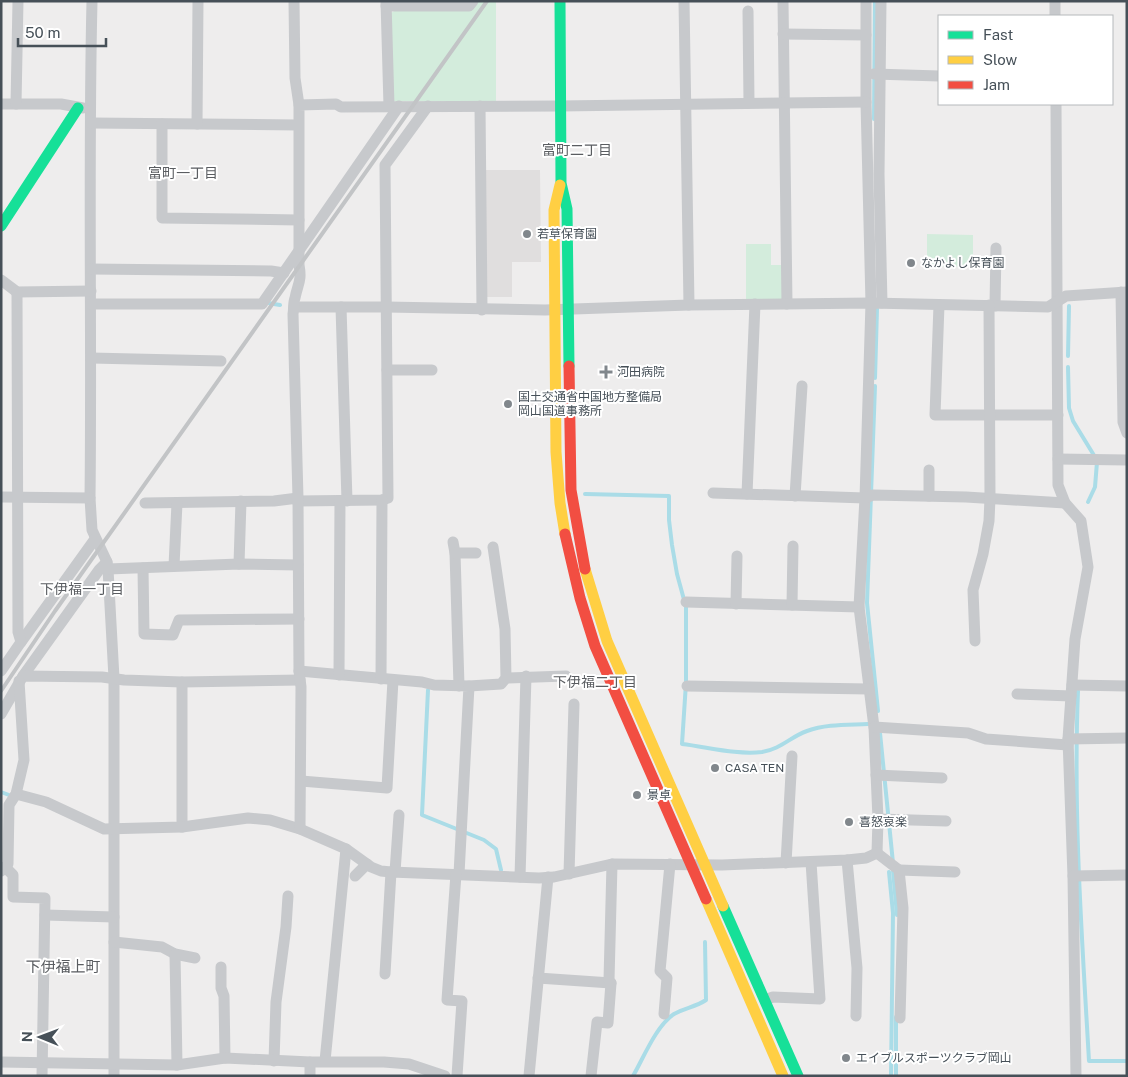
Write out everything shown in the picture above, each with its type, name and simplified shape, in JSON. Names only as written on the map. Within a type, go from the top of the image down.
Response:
[{"type":"street","points":[[16,104],[18,1]]},
{"type":"street","points":[[92,1],[90,108],[90,498],[92,530],[107,566],[114,678],[116,1072]]},
{"type":"street","points":[[197,124],[198,1]]},
{"type":"street","points":[[294,1],[298,106],[300,282],[294,307],[298,500],[300,829]]},
{"type":"street","points":[[91,304],[262,304],[394,106],[386,4],[469,6],[473,1]]},
{"type":"street","points":[[560,1],[561,183],[567,209],[571,490],[576,528],[593,603],[607,641],[797,1073],[784,1076],[752,1006],[595,646],[571,568],[563,531],[558,492],[556,452],[554,210],[561,183]]},
{"type":"street","points":[[684,1],[689,305]]},
{"type":"street","points":[[783,1],[787,304]]},
{"type":"street","points":[[866,1],[866,35],[874,74],[866,102],[877,303]]},
{"type":"street","points":[[877,853],[885,819],[877,727],[869,689],[859,607],[869,496],[877,303],[879,174],[874,74],[881,1]]},
{"type":"street","points":[[1055,1],[1055,15]]},
{"type":"street","points":[[748,11],[749,103]]},
{"type":"street","points":[[783,34],[866,35]]},
{"type":"street","points":[[874,74],[938,76]]},
{"type":"street","points":[[298,106],[336,104],[341,106],[560,106],[866,102]]},
{"type":"street","points":[[1,104],[61,104],[78,108],[90,108]]},
{"type":"street","points":[[1056,105],[1058,485],[1065,503],[1081,521],[1088,567],[1074,639],[1071,691],[1077,876],[1076,1076]]},
{"type":"street","points":[[145,503],[343,501],[382,500],[388,498],[385,166],[428,106]]},
{"type":"street","points":[[480,106],[482,310]]},
{"type":"street","points":[[1,226],[78,108]]},
{"type":"street","points":[[91,123],[298,125]]},
{"type":"street","points":[[162,124],[162,218],[299,220]]},
{"type":"street","points":[[975,641],[973,590],[983,554],[989,521],[989,415],[992,306],[996,248]]},
{"type":"street","points":[[91,269],[271,271],[284,273]]},
{"type":"street","points":[[1,280],[18,292],[91,291]]},
{"type":"street","points":[[18,292],[18,632],[20,642]]},
{"type":"street","points":[[294,307],[554,310],[689,305],[877,303],[1048,307],[1066,296],[1124,292],[1123,422],[1127,433]]},
{"type":"street","points":[[747,494],[755,304]]},
{"type":"street","points":[[938,305],[935,415],[1058,415]]},
{"type":"street","points":[[339,675],[343,501],[341,307]]},
{"type":"street","points":[[555,347],[569,347]]},
{"type":"street","points":[[91,358],[221,361]]},
{"type":"street","points":[[387,370],[432,370]]},
{"type":"street","points":[[795,496],[802,386]]},
{"type":"street","points":[[556,413],[570,412]]},
{"type":"street","points":[[556,452],[570,452]]},
{"type":"street","points":[[1058,459],[1127,460]]},
{"type":"street","points":[[929,470],[929,496]]},
{"type":"street","points":[[713,493],[795,496],[929,496],[1065,503]]},
{"type":"street","points":[[1,497],[90,498]]},
{"type":"street","points":[[381,679],[382,500]]},
{"type":"street","points":[[239,564],[241,501]]},
{"type":"street","points":[[174,566],[177,502]]},
{"type":"street","points":[[563,531],[576,528]]},
{"type":"street","points":[[95,539],[20,642],[1,672],[21,679],[114,678],[182,682],[300,675],[339,675],[422,682],[434,686],[501,684],[506,678],[505,629],[494,547]]},
{"type":"street","points":[[792,605],[793,546]]},
{"type":"street","points":[[457,1076],[462,1001],[447,1000],[461,832],[464,686],[454,547],[476,553]]},
{"type":"street","points":[[736,604],[737,556]]},
{"type":"street","points":[[1,714],[21,679],[99,570],[107,566],[143,568],[239,564],[298,565]]},
{"type":"street","points":[[571,568],[584,564]]},
{"type":"street","points":[[143,568],[144,634],[173,635],[179,620],[298,619]]},
{"type":"street","points":[[686,602],[859,607]]},
{"type":"street","points":[[520,877],[526,676]]},
{"type":"street","points":[[506,678],[566,676]]},
{"type":"street","points":[[21,679],[24,760],[10,797],[8,864],[3,870],[13,875],[13,897],[45,898],[42,1076]]},
{"type":"street","points":[[301,781],[387,788],[393,680]]},
{"type":"street","points":[[182,682],[182,827]]},
{"type":"street","points":[[687,686],[869,689]]},
{"type":"street","points":[[1017,694],[1127,686]]},
{"type":"street","points":[[569,874],[574,704]]},
{"type":"street","points":[[632,732],[644,726]]},
{"type":"street","points":[[877,727],[968,734],[986,739],[1072,740],[1127,738]]},
{"type":"street","points":[[786,863],[792,756]]},
{"type":"street","points":[[881,775],[942,778]]},
{"type":"street","points":[[663,802],[676,796]]},
{"type":"street","points":[[10,797],[46,802],[104,829],[114,830],[182,827],[248,818],[270,820],[300,829],[346,849],[367,864],[381,870],[393,872],[548,877],[612,864],[706,865],[811,862],[866,858],[877,853]]},
{"type":"street","points":[[385,974],[399,815]]},
{"type":"street","points":[[885,819],[946,821]]},
{"type":"street","points":[[324,1061],[346,849]]},
{"type":"street","points":[[877,853],[894,866],[955,872]]},
{"type":"street","points":[[847,860],[856,968],[856,1016]]},
{"type":"street","points":[[752,1006],[773,997],[820,999],[811,862]]},
{"type":"street","points":[[356,876],[367,864]]},
{"type":"street","points":[[591,1076],[597,1022],[608,1023],[611,983],[609,980],[612,864]]},
{"type":"street","points":[[664,1014],[667,978],[660,971],[670,864]]},
{"type":"street","points":[[894,866],[903,908],[900,1018]]},
{"type":"street","points":[[1077,876],[1127,875]]},
{"type":"street","points":[[530,1076],[548,877]]},
{"type":"street","points":[[274,1061],[276,1002],[288,896]]},
{"type":"street","points":[[45,915],[114,917]]},
{"type":"street","points":[[718,928],[731,922]]},
{"type":"street","points":[[114,942],[162,947],[175,954],[196,958]]},
{"type":"street","points":[[175,954],[177,1065]]},
{"type":"street","points":[[221,967],[221,988],[224,996],[225,1058]]},
{"type":"street","points":[[538,978],[611,983]]},
{"type":"street","points":[[1,1062],[42,1062],[116,1072],[225,1058],[310,1062],[384,1062],[409,1064],[445,1076]]},
{"type":"street","points":[[310,1062],[310,1076]]},
{"type":"shaded area","points":[[485,170],[540,170],[541,262],[512,262],[512,297],[485,297]]},
{"type":"green space","points":[[479,1],[496,1],[496,101],[392,101],[391,13],[396,10],[471,11]]},
{"type":"green space","points":[[927,234],[973,235],[973,267],[927,266]]},
{"type":"green space","points":[[746,244],[771,244],[771,265],[783,265],[783,301],[746,301]]},
{"type":"waterway","points":[[874,119],[875,1]]},
{"type":"waterway","points":[[268,303],[280,305]]},
{"type":"waterway","points":[[1068,356],[1069,306]]},
{"type":"waterway","points":[[875,378],[877,309]]},
{"type":"waterway","points":[[1068,367],[1069,408],[1073,421],[1095,457]]},
{"type":"waterway","points":[[875,386],[867,603],[878,711]]},
{"type":"waterway","points":[[1088,502],[1095,487],[1097,462]]},
{"type":"waterway","points":[[585,494],[669,496],[672,545],[677,574],[686,607],[686,683],[682,744],[732,752],[762,752],[775,748],[814,729],[837,725],[868,724]]},
{"type":"waterway","points":[[428,690],[422,815],[484,840],[496,849],[501,870]]},
{"type":"waterway","points":[[1078,691],[1077,830],[1089,1061],[1127,1061]]},
{"type":"waterway","points":[[880,733],[893,863]]},
{"type":"waterway","points":[[1,792],[9,795]]},
{"type":"waterway","points":[[893,870],[897,915]]},
{"type":"waterway","points":[[889,872],[893,913],[891,1076]]},
{"type":"waterway","points":[[633,1076],[651,1042],[668,1019],[674,1014],[706,1000],[705,942]]},
{"type":"waterway","points":[[896,1017],[896,1076]]},
{"type":"railway","points":[[1,691],[55,611],[487,1]]},
{"type":"traffic: fast","points":[[560,1],[561,183],[567,209],[569,366]]},
{"type":"traffic: fast","points":[[1,226],[78,108]]},
{"type":"traffic: fast","points":[[723,906],[798,1076]]},
{"type":"traffic: slow","points":[[560,185],[554,210],[556,452],[560,503],[565,534]]},
{"type":"traffic: slow","points":[[585,569],[607,641],[723,906]]},
{"type":"traffic: slow","points":[[706,899],[783,1076]]},
{"type":"traffic: jam","points":[[569,366],[571,490],[585,569]]},
{"type":"traffic: jam","points":[[565,534],[580,598],[595,646],[706,899]]},
{"type":"place","name":"若草保育園","points":[[527,234]]},
{"type":"place","name":"なかよし保育園","points":[[911,263]]},
{"type":"place","name":"河田病院","points":[[606,372]]},
{"type":"place","name":"国土交通省中国地方整備局 岡山国道事務所","points":[[508,404]]},
{"type":"place","name":"CASA TEN","points":[[715,768]]},
{"type":"place","name":"景卓","points":[[637,795]]},
{"type":"place","name":"喜怒哀楽","points":[[849,822]]},
{"type":"place","name":"エイブルスポーツクラブ岡山","points":[[846,1058]]},
{"type":"district","name":"富町二丁目","points":[[577,150]]},
{"type":"district","name":"富町一丁目","points":[[183,173]]},
{"type":"district","name":"下伊福一丁目","points":[[82,589]]},
{"type":"district","name":"下伊福二丁目","points":[[595,682]]},
{"type":"district","name":"下伊福上町","points":[[63,967]]}]
